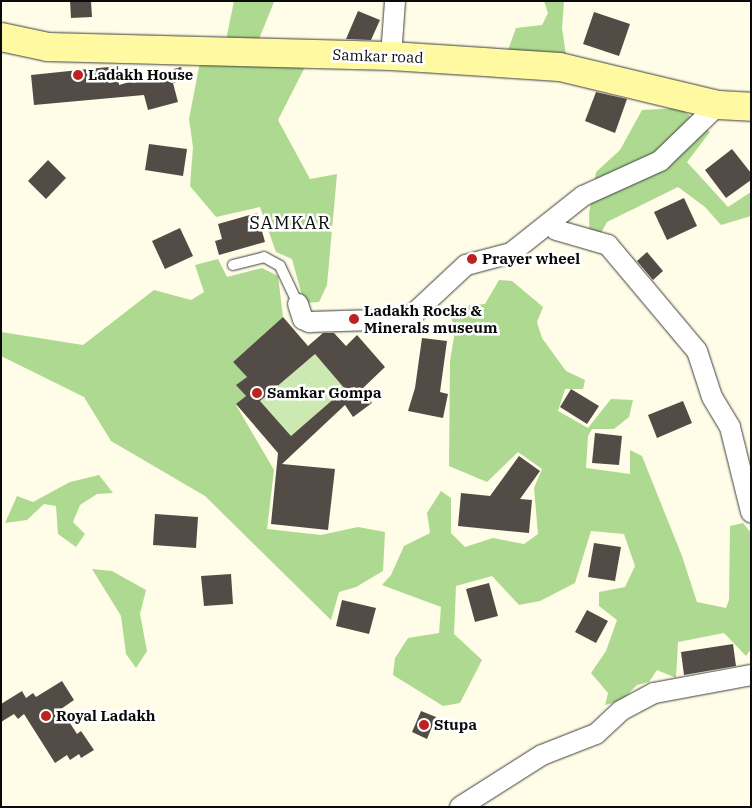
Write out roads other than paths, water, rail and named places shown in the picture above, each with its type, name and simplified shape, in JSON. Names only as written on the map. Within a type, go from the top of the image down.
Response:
[{"type":"street","points":[[391,56],[395,1]]},
{"type":"street","name":"Samkar road","points":[[1,37],[48,47],[391,56],[560,68],[718,105],[751,107]]},
{"type":"street","points":[[298,304],[303,319],[309,322],[408,319],[466,265],[511,253],[583,196],[660,161],[718,105]]},
{"type":"street","points":[[556,230],[608,245],[697,351],[712,397],[730,427],[751,512]]},
{"type":"street","points":[[460,807],[542,755],[596,734],[622,710],[654,693],[751,675]]},
{"type":"lane","points":[[234,265],[264,257],[280,266],[298,304]]},
{"type":"place","name":"Ladakh House","points":[[78,75]]},
{"type":"place","name":"Prayer wheel","points":[[472,259]]},
{"type":"place","name":"Ladakh Rocks & Minerals museum","points":[[354,319]]},
{"type":"place","name":"Samkar Gompa","points":[[257,393]]},
{"type":"place","name":"Royal Ladakh","points":[[46,716]]},
{"type":"place","name":"Stupa","points":[[424,725]]},
{"type":"district","name":"SAMKAR","points":[[290,223]]}]
